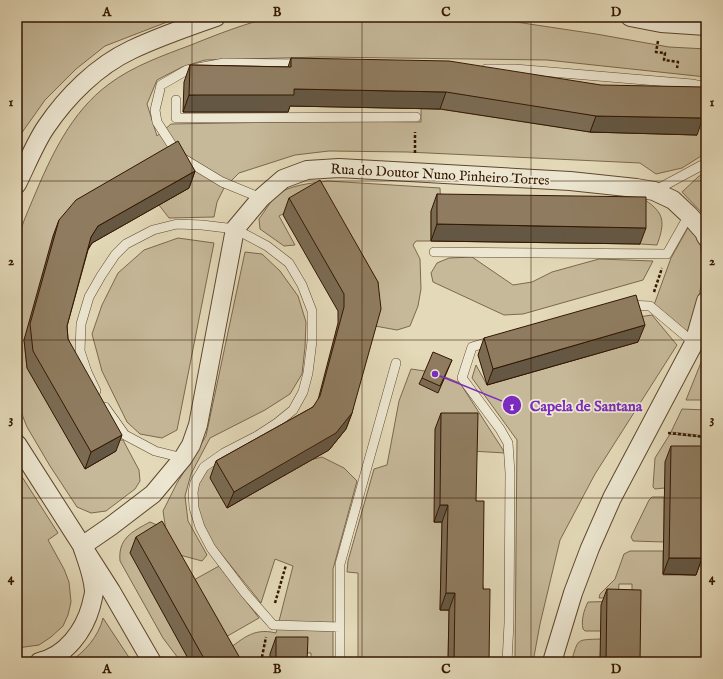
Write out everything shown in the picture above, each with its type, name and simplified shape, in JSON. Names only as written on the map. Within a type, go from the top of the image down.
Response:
[{"type":"street","points":[[17,184],[45,128],[65,102],[94,74],[130,50],[216,17]]},
{"type":"street","points":[[630,17],[661,22],[706,26]]},
{"type":"street","name":"Rua do Doutor Nuno Pinheiro Torres","points":[[82,546],[153,494],[183,458],[191,445],[198,425],[235,229],[261,198],[283,179],[307,170],[339,168],[570,181],[636,188],[654,191],[673,200],[689,215],[705,234]]},
{"type":"street","points":[[552,662],[573,593],[596,534],[633,457],[694,343],[706,301]]},
{"type":"street","points":[[17,444],[111,591],[152,662]]},
{"type":"street","points":[[39,662],[48,660],[60,653],[79,634],[85,624],[94,592],[92,574],[82,546]]},
{"type":"lane","points":[[261,198],[222,182],[179,156],[157,122],[155,110],[161,85],[187,70],[224,63],[311,65]]},
{"type":"lane","points":[[476,68],[523,70],[692,84],[706,87]]},
{"type":"lane","points":[[176,100],[176,118],[416,117]]},
{"type":"lane","points":[[654,191],[706,163]]},
{"type":"lane","points":[[434,252],[667,254],[689,215]]},
{"type":"lane","points":[[183,458],[155,452],[126,435],[121,429],[103,404],[88,372],[80,351],[81,324],[89,298],[101,276],[115,255],[126,244],[153,230],[177,224],[235,229],[267,246],[289,263],[302,285],[312,311],[312,341],[308,373],[303,392],[293,410],[257,436],[224,452],[204,467],[195,482],[193,492],[194,508],[200,527],[211,548],[245,593],[273,625],[340,627]]},
{"type":"lane","points":[[622,305],[650,306],[694,343]]},
{"type":"lane","points":[[502,338],[472,347],[462,378],[500,429],[508,443],[510,481],[509,623],[507,662]]},
{"type":"lane","points":[[340,662],[340,564],[396,363]]},
{"type":"path","points":[[656,52],[665,53],[664,60],[678,62],[677,69],[684,70]]},
{"type":"path","points":[[415,134],[415,147]]},
{"type":"path","points":[[656,288],[664,264]]},
{"type":"path","points":[[662,432],[706,437]]},
{"type":"shaded area","points":[[17,17],[180,17],[105,46],[76,69],[45,100],[21,134],[17,146]]},
{"type":"shaded area","points":[[272,17],[460,17],[516,22],[669,47],[706,49],[706,77],[547,60],[321,57],[205,60],[182,67],[157,80],[147,104],[157,136],[171,124],[342,121],[421,122],[421,108],[440,109],[590,132],[697,134],[677,88],[706,92],[706,153],[682,168],[656,174],[640,163],[407,152],[329,151],[295,155],[239,173],[224,188],[217,202],[214,217],[169,218],[159,205],[189,188],[70,216],[24,340],[27,368],[85,468],[117,440],[123,440],[139,470],[140,481],[135,489],[106,511],[91,513],[77,507],[27,427],[17,402],[17,241],[22,225],[47,167],[73,121],[96,95],[109,84],[138,66],[231,30]]},
{"type":"shaded area","points":[[706,171],[706,213],[703,214],[682,192]]},
{"type":"shaded area","points":[[328,181],[440,188],[441,211],[431,211],[431,241],[416,241],[413,245],[420,259],[421,289],[418,306],[410,326],[397,330],[375,326],[314,197],[279,216],[295,245],[284,246],[260,229],[259,219],[276,196],[281,192],[300,185]]},
{"type":"shaded area","points":[[645,200],[656,209],[662,219],[661,231],[657,245],[640,244],[640,214]]},
{"type":"shaded area","points":[[690,224],[698,238],[701,251],[702,275],[701,287],[688,333],[654,305],[671,258]]},
{"type":"shaded area","points":[[178,238],[214,243],[177,430],[162,438],[140,434],[127,422],[102,371],[92,334],[102,305],[118,273],[144,250]]},
{"type":"shaded area","points":[[245,252],[262,254],[280,271],[298,296],[306,322],[302,374],[290,394],[265,410],[210,438],[191,474],[185,496],[188,521],[207,555],[202,561],[176,554],[166,531],[163,511],[177,483],[206,436]]},
{"type":"shaded area","points":[[472,257],[513,285],[532,282],[552,272],[599,259],[653,261],[643,280],[523,314],[504,315],[433,282],[431,273],[437,263],[449,258]]},
{"type":"shaded area","points":[[652,315],[677,345],[595,474],[560,540],[540,624],[533,662],[515,662],[517,440],[472,378],[476,365],[487,385],[632,318]]},
{"type":"shaded area","points":[[704,355],[706,355],[706,400],[686,400]]},
{"type":"shaded area","points":[[411,369],[425,371],[438,392],[445,377],[460,383],[505,453],[471,451],[434,522],[442,522],[440,609],[449,610],[448,662],[358,662],[358,573],[347,572],[348,561],[374,469],[387,465],[399,401]]},
{"type":"shaded area","points":[[682,409],[706,410],[706,436],[671,432]]},
{"type":"shaded area","points":[[670,434],[703,437],[701,450],[706,451],[706,662],[634,662],[601,631],[585,631],[583,629],[584,612],[588,602],[632,601],[632,584],[619,584],[618,598],[599,598],[600,594],[615,579],[624,554],[630,551],[663,551],[663,575],[696,575],[664,488],[655,489],[653,487],[655,458]]},
{"type":"shaded area","points":[[322,457],[344,468],[357,481],[333,569],[333,662],[311,662],[311,653],[271,652],[270,662],[228,662],[223,653],[242,639],[254,633],[276,633],[293,566],[275,559],[261,603],[214,545],[203,528],[196,502],[196,489],[201,477],[210,466],[221,458],[310,460]]},
{"type":"shaded area","points":[[17,469],[58,533],[48,540],[64,569],[69,582],[71,602],[68,615],[63,626],[51,637],[39,645],[17,648]]},
{"type":"shaded area","points":[[652,497],[664,497],[664,542],[633,541],[631,537],[649,500]]},
{"type":"shaded area","points":[[150,522],[157,525],[190,662],[181,662],[163,638],[120,561],[121,547],[127,537],[137,529]]},
{"type":"shaded area","points":[[219,566],[259,618],[224,638],[192,581]]},
{"type":"shaded area","points":[[103,618],[132,662],[69,662],[80,654],[90,643],[98,631]]},
{"type":"shaded area","points":[[601,639],[600,662],[571,662],[575,648],[579,642],[582,640]]},
{"type":"building","points":[[291,58],[449,61],[601,85],[704,87],[703,118],[596,116],[446,92],[294,89],[294,95],[189,95],[190,65],[291,67]]},
{"type":"building","points":[[178,141],[195,171],[98,226],[91,237],[67,326],[68,339],[122,435],[91,452],[33,351],[30,324],[59,220],[76,200]]},
{"type":"building","points":[[320,180],[378,282],[381,309],[352,413],[336,433],[234,492],[216,461],[313,407],[320,396],[344,307],[344,294],[289,198]]},
{"type":"building","points":[[437,194],[646,197],[646,228],[437,224]]},
{"type":"building","points":[[636,295],[645,325],[493,369],[484,338]]},
{"type":"building","points":[[433,352],[452,360],[440,386],[422,378]]},
{"type":"building","points":[[441,413],[478,413],[476,501],[484,501],[483,589],[490,589],[489,662],[454,662],[455,593],[446,593],[448,505],[440,505]]},
{"type":"building","points":[[671,446],[704,446],[702,558],[669,558]]},
{"type":"building","points":[[162,521],[241,660],[237,662],[206,662],[136,537]]},
{"type":"building","points":[[607,589],[641,590],[640,662],[606,662]]},
{"type":"building","points":[[276,637],[308,637],[307,662],[276,662]]},
{"type":"place","name":"Capela de Santana","points":[[435,374]]}]
